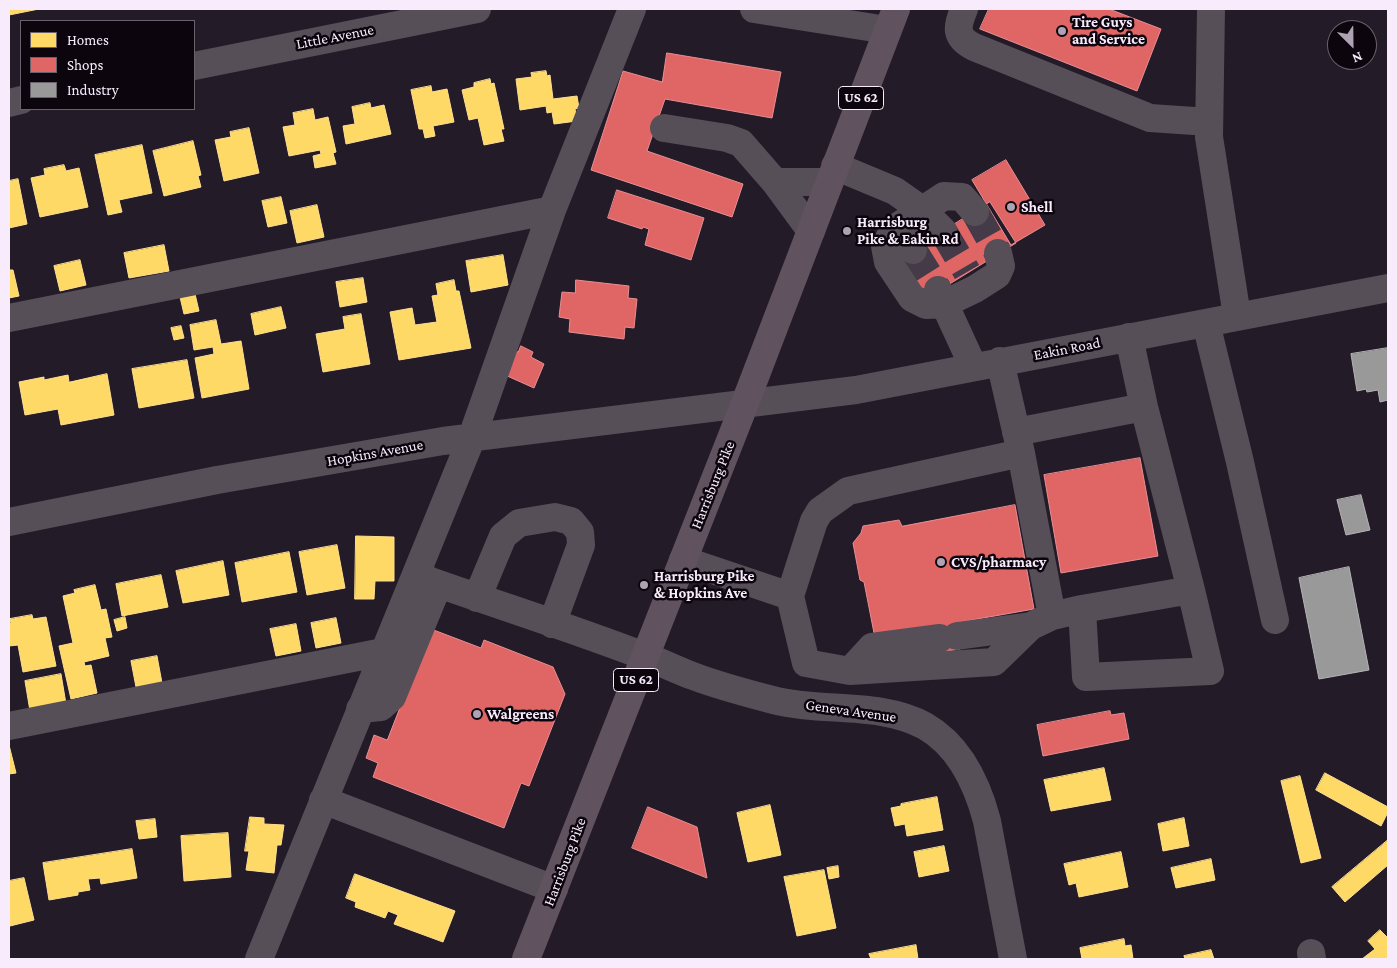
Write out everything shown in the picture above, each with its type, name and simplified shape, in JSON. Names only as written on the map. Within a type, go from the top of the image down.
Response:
[{"type":"main road","name":"Harrisburg Pike","points":[[526,959],[745,403],[891,19]]},
{"type":"street","name":"Little Avenue","points":[[195,66],[477,9]]},
{"type":"street","points":[[259,959],[383,652],[423,577],[552,210],[632,9]]},
{"type":"street","points":[[754,9],[891,19]]},
{"type":"street","points":[[964,9],[958,23],[958,32],[964,40],[974,47],[1150,118],[1209,122]]},
{"type":"street","points":[[1211,9],[1209,137],[1237,316]]},
{"type":"street","points":[[664,128],[727,138],[741,143],[775,182],[811,231]]},
{"type":"street","points":[[775,182],[832,174],[895,190],[922,210],[943,231]]},
{"type":"street","points":[[975,212],[962,197],[944,196],[894,229],[885,246],[888,262],[912,298],[926,305],[971,280],[997,275],[1001,266],[998,253]]},
{"type":"street","points":[[9,318],[552,210]]},
{"type":"street","points":[[900,226],[913,250]]},
{"type":"street","name":"Eakin Road","points":[[745,403],[856,390],[973,366],[1388,288]]},
{"type":"street","points":[[941,297],[973,366]]},
{"type":"street","points":[[1206,323],[1240,462],[1275,620]]},
{"type":"street","points":[[1082,609],[1086,677],[1210,671],[1144,407],[1129,337]]},
{"type":"street","points":[[1000,361],[1019,442],[1041,621]]},
{"type":"street","name":"Hopkins Avenue","points":[[9,522],[217,480],[472,437],[745,403]]},
{"type":"street","points":[[1041,621],[994,662],[850,671],[806,663],[790,596],[814,521],[820,511],[848,491],[1144,407]]},
{"type":"street","points":[[476,598],[503,536],[518,523],[555,517],[571,521],[580,532],[581,545],[552,624]]},
{"type":"street","points":[[683,560],[790,596]]},
{"type":"street","points":[[360,709],[381,707],[392,697],[434,595],[423,577]]},
{"type":"street","name":"Geneva Avenue","points":[[423,577],[476,598],[645,656],[695,677],[775,701],[878,712],[924,726],[942,739],[961,758],[982,801],[1013,959]]},
{"type":"street","points":[[850,671],[872,648],[1041,621],[1082,609],[1191,590]]},
{"type":"street","points":[[9,726],[383,652]]},
{"type":"street","points":[[323,800],[554,889]]},
{"type":"building: Homes","points":[[9,9],[39,9],[9,15]]},
{"type":"building: Homes","points":[[546,71],[547,76],[550,75],[553,99],[577,96],[579,108],[575,109],[577,121],[554,124],[552,112],[547,113],[546,106],[520,110],[516,79],[532,77],[531,73]]},
{"type":"building: Homes","points":[[490,79],[491,84],[494,83],[504,129],[501,129],[504,141],[484,145],[478,118],[469,120],[462,90],[474,87],[474,83]]},
{"type":"building: Homes","points":[[431,86],[432,92],[447,89],[454,122],[433,126],[435,136],[425,138],[423,129],[419,129],[411,90]]},
{"type":"building: Homes","points":[[370,103],[371,108],[384,105],[391,134],[346,144],[343,126],[355,124],[352,107]]},
{"type":"building: Homes","points":[[313,109],[315,120],[328,117],[336,152],[333,153],[336,164],[315,168],[313,156],[321,154],[320,150],[289,156],[283,127],[295,125],[293,113]]},
{"type":"building: Homes","points":[[249,128],[259,173],[224,181],[215,140],[231,137],[230,132]]},
{"type":"building: Homes","points":[[193,141],[201,175],[198,176],[201,187],[164,196],[153,151]]},
{"type":"building: Homes","points":[[142,145],[152,193],[119,200],[122,212],[108,215],[95,155]]},
{"type":"building: Homes","points":[[64,165],[66,171],[79,168],[88,207],[40,217],[31,178],[45,175],[44,169]]},
{"type":"building: Homes","points":[[18,179],[27,224],[9,228],[9,181]]},
{"type":"building: Homes","points":[[281,197],[287,223],[268,227],[262,201]]},
{"type":"building: Homes","points":[[317,205],[324,237],[297,243],[290,211]]},
{"type":"building: Homes","points":[[164,245],[169,271],[129,278],[124,253]]},
{"type":"building: Homes","points":[[503,255],[508,285],[471,292],[466,261]]},
{"type":"building: Homes","points":[[80,260],[86,285],[60,291],[54,266]]},
{"type":"building: Homes","points":[[9,270],[13,270],[19,296],[9,298]]},
{"type":"building: Homes","points":[[363,278],[367,302],[340,307],[336,282]]},
{"type":"building: Homes","points":[[454,280],[456,291],[459,291],[471,348],[399,360],[390,312],[412,308],[415,325],[437,322],[432,296],[438,295],[436,284]]},
{"type":"building: Homes","points":[[195,294],[199,311],[184,314],[180,297]]},
{"type":"building: Homes","points":[[281,307],[286,328],[255,335],[251,314]]},
{"type":"building: Homes","points":[[361,314],[370,364],[323,372],[316,334],[345,329],[343,317]]},
{"type":"building: Homes","points":[[216,320],[221,344],[241,341],[249,389],[202,398],[195,358],[214,354],[213,347],[194,350],[190,325]]},
{"type":"building: Homes","points":[[181,326],[184,338],[174,340],[171,328]]},
{"type":"building: Homes","points":[[187,360],[194,398],[139,408],[132,369]]},
{"type":"building: Homes","points":[[107,374],[114,415],[61,425],[58,409],[25,415],[19,382],[44,377],[44,380],[68,375],[69,382]]},
{"type":"building: Homes","points":[[356,536],[394,537],[394,581],[375,581],[374,599],[355,599]]},
{"type":"building: Homes","points":[[337,545],[345,588],[307,595],[299,552]]},
{"type":"building: Homes","points":[[289,552],[297,592],[242,602],[235,563]]},
{"type":"building: Homes","points":[[223,561],[229,595],[183,603],[176,571]]},
{"type":"building: Homes","points":[[161,575],[168,607],[122,616],[116,584]]},
{"type":"building: Homes","points":[[95,585],[101,610],[106,609],[112,637],[105,638],[109,656],[84,662],[85,666],[91,665],[97,693],[71,699],[59,646],[73,643],[63,596],[75,593],[74,590]]},
{"type":"building: Homes","points":[[32,615],[33,619],[46,617],[56,666],[23,672],[18,645],[9,646],[9,624],[11,623],[10,619]]},
{"type":"building: Homes","points":[[125,617],[127,628],[117,631],[114,620]]},
{"type":"building: Homes","points":[[336,618],[341,643],[316,648],[311,623]]},
{"type":"building: Homes","points":[[296,624],[301,651],[276,656],[270,629]]},
{"type":"building: Homes","points":[[157,656],[162,683],[136,687],[131,661]]},
{"type":"building: Homes","points":[[61,674],[66,704],[30,711],[25,681]]},
{"type":"building: Homes","points":[[9,745],[16,773],[9,774]]},
{"type":"building: Homes","points":[[1104,768],[1111,800],[1051,811],[1044,780]]},
{"type":"building: Homes","points":[[1325,773],[1388,807],[1388,812],[1381,826],[1316,790]]},
{"type":"building: Homes","points":[[1300,776],[1321,858],[1301,863],[1281,781]]},
{"type":"building: Homes","points":[[937,797],[943,830],[907,836],[905,824],[895,826],[891,808],[901,806],[901,804]]},
{"type":"building: Homes","points":[[770,805],[781,855],[748,862],[737,813]]},
{"type":"building: Homes","points":[[250,817],[264,818],[264,824],[284,825],[281,845],[277,845],[274,873],[246,870],[249,851],[245,851]]},
{"type":"building: Homes","points":[[1184,818],[1189,846],[1163,851],[1158,824]]},
{"type":"building: Homes","points":[[155,819],[157,837],[139,839],[136,821]]},
{"type":"building: Homes","points":[[228,833],[231,877],[184,881],[181,836]]},
{"type":"building: Homes","points":[[1388,840],[1388,865],[1345,902],[1332,887]]},
{"type":"building: Homes","points":[[944,846],[949,871],[919,877],[914,852]]},
{"type":"building: Homes","points":[[132,849],[137,878],[101,884],[100,878],[88,879],[90,890],[78,892],[78,895],[49,900],[43,863]]},
{"type":"building: Homes","points":[[1121,852],[1128,887],[1079,897],[1076,883],[1069,885],[1064,864]]},
{"type":"building: Homes","points":[[1211,859],[1215,880],[1176,888],[1171,868]]},
{"type":"building: Homes","points":[[838,866],[839,877],[829,879],[827,868]]},
{"type":"building: Homes","points":[[824,870],[836,928],[797,936],[784,877]]},
{"type":"building: Homes","points":[[355,874],[455,911],[443,942],[394,924],[398,915],[388,911],[385,918],[355,907],[356,902],[346,898]]},
{"type":"building: Homes","points":[[24,878],[34,920],[10,926],[9,881]]},
{"type":"building: Homes","points":[[1380,930],[1388,938],[1388,958],[1362,959],[1375,949],[1368,941]]},
{"type":"building: Homes","points":[[1124,939],[1125,946],[1131,945],[1133,959],[1082,959],[1080,948]]},
{"type":"building: Homes","points":[[916,945],[918,959],[871,959],[869,954]]},
{"type":"building: Homes","points":[[1211,950],[1214,959],[1185,959],[1184,956]]},
{"type":"building: Shops","points":[[989,9],[1109,9],[1161,29],[1137,91],[980,29]]},
{"type":"building: Shops","points":[[667,53],[781,72],[772,118],[665,99],[647,151],[743,184],[732,217],[591,170],[623,71],[662,82]]},
{"type":"building: Shops","name":"Shell","points":[[1006,160],[1045,225],[1011,245],[972,180]]},
{"type":"building: Shops","points":[[617,190],[704,218],[691,260],[645,245],[649,229],[643,227],[642,229],[608,218]]},
{"type":"building: Shops","name":"Shell","points":[[990,202],[1016,243],[922,301],[897,260]]},
{"type":"building: Shops","points":[[576,280],[629,286],[628,298],[637,299],[634,328],[625,327],[624,339],[569,332],[570,319],[559,317],[562,292],[575,293]]},
{"type":"building: Shops","points":[[521,346],[533,352],[531,357],[544,364],[534,388],[505,375],[515,351],[518,352]]},
{"type":"building: Shops","points":[[1140,458],[1158,556],[1061,573],[1044,475]]},
{"type":"building: Shops","name":"CVS/pharmacy","points":[[1015,505],[1034,609],[955,623],[960,649],[942,652],[875,638],[864,582],[860,580],[853,543],[861,533],[863,526],[899,520],[902,526]]},
{"type":"building: Shops","name":"Walgreens","points":[[431,629],[481,648],[484,640],[553,667],[565,694],[529,786],[521,783],[504,828],[373,777],[378,763],[366,758],[374,735],[387,740]]},
{"type":"building: Shops","points":[[1110,711],[1111,715],[1124,713],[1129,739],[1043,756],[1037,725]]},
{"type":"building: Shops","points":[[648,807],[697,827],[707,878],[632,848]]},
{"type":"building: Industry","points":[[1388,348],[1388,400],[1380,402],[1378,390],[1367,392],[1366,389],[1357,391],[1351,354]]},
{"type":"building: Industry","points":[[1361,495],[1370,530],[1346,535],[1337,500]]},
{"type":"building: Industry","points":[[1349,567],[1369,670],[1319,679],[1299,578]]},
{"type":"tunnel","points":[[975,212],[998,253]]},
{"type":"tunnel","points":[[943,231],[967,272]]},
{"type":"tunnel","points":[[913,250],[938,290]]},
{"type":"place","name":"Tire Guys and Service","points":[[1062,31]]},
{"type":"place","name":"Shell","points":[[1011,207]]},
{"type":"place","name":"Harrisburg Pike & Eakin Rd","points":[[847,231]]},
{"type":"place","name":"CVS/pharmacy","points":[[941,562]]},
{"type":"place","name":"Harrisburg Pike & Hopkins Ave","points":[[644,585]]},
{"type":"place","name":"Walgreens","points":[[477,714]]}]
